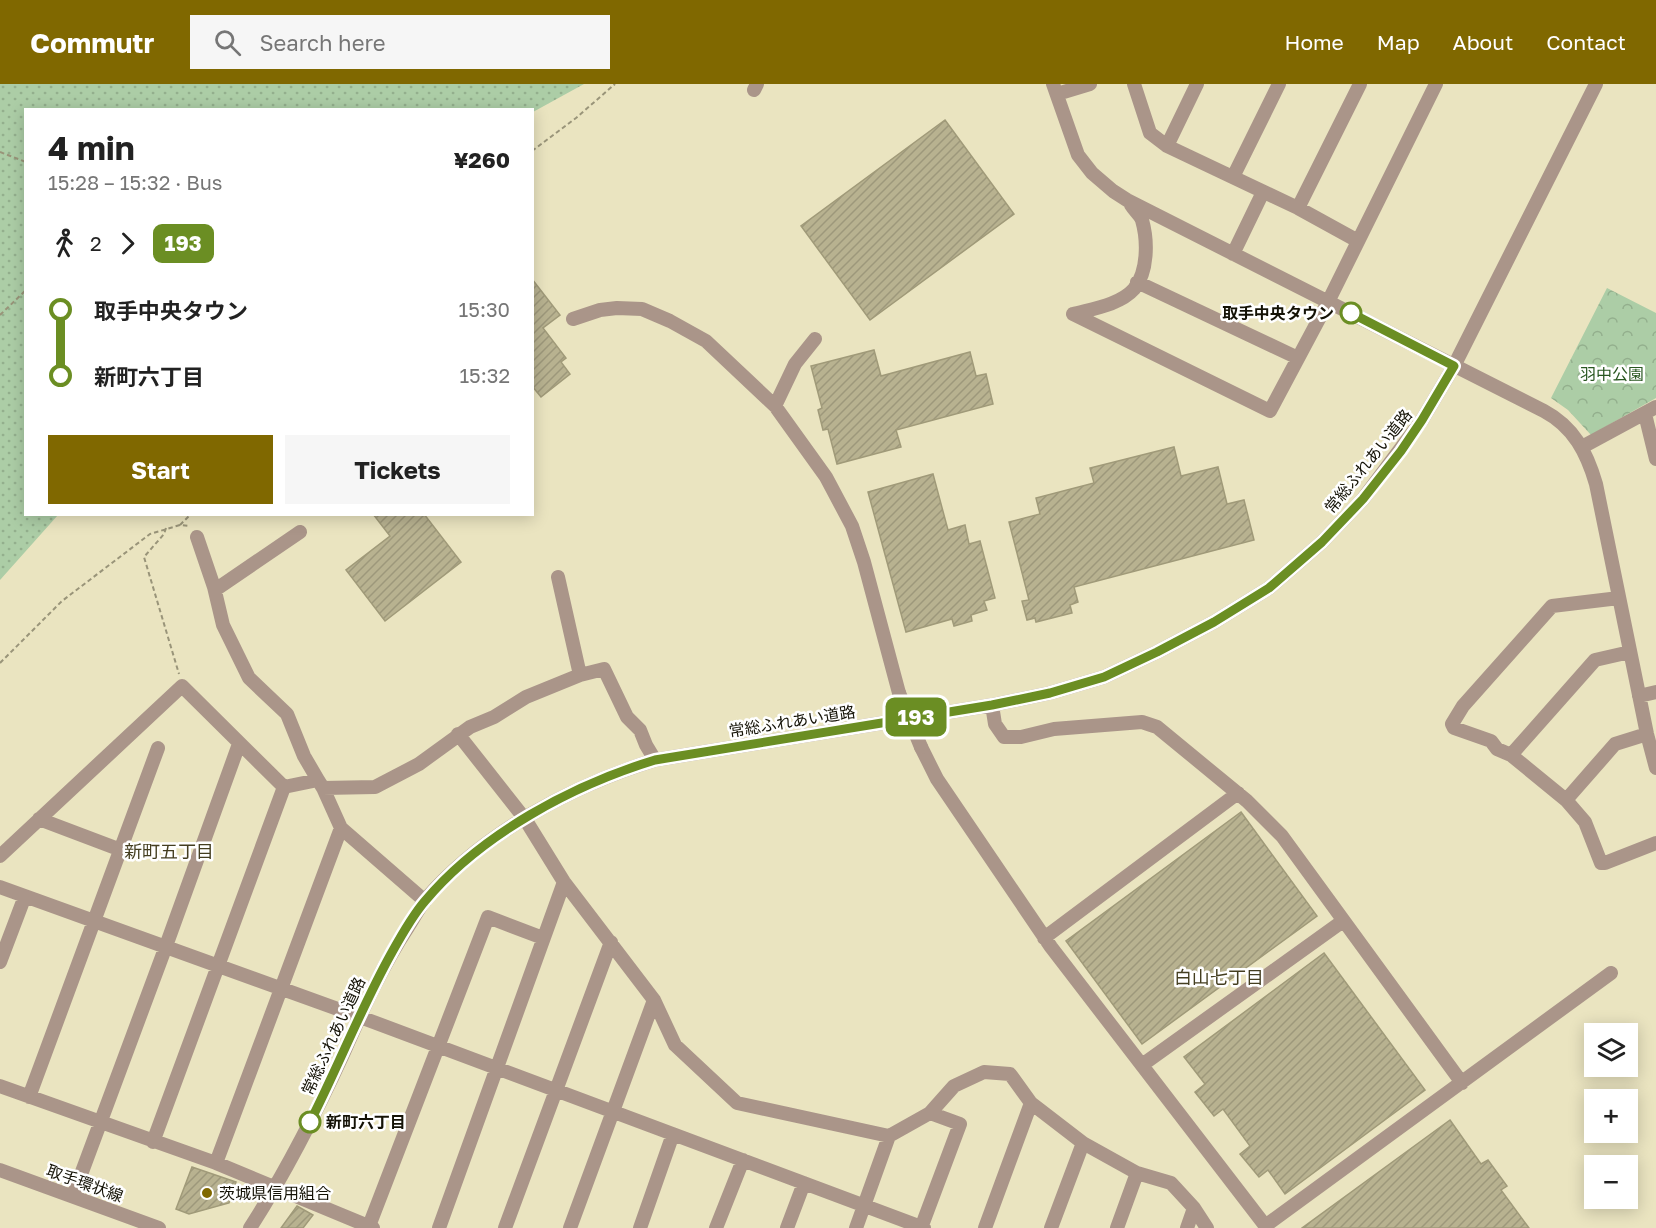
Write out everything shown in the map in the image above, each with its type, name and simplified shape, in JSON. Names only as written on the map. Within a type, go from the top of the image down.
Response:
[{"type":"street","points":[[1090,84],[1055,89],[1078,155],[1092,173],[1113,192],[1559,418],[1571,430],[1582,447],[1596,484],[1656,768]]},
{"type":"street","points":[[1134,84],[1150,133],[1167,146],[1298,208],[1358,241]]},
{"type":"street","points":[[1167,146],[1197,84]]},
{"type":"street","points":[[1233,177],[1279,84]]},
{"type":"street","points":[[1298,208],[1360,84]]},
{"type":"street","points":[[1127,200],[1141,219],[1144,232],[1146,252],[1137,282],[1133,289],[1116,300],[1073,314],[1270,411],[1328,302],[1436,84]]},
{"type":"street","name":"常総ふれあい道路","points":[[250,1228],[276,1187],[322,1098],[382,971],[425,901],[456,870],[525,819],[583,786],[619,771],[655,760],[992,705],[1050,693],[1104,677],[1214,622],[1269,588],[1322,542],[1363,499],[1422,420],[1454,366],[1596,84]]},
{"type":"street","points":[[1233,254],[1263,192]]},
{"type":"street","points":[[1137,282],[1298,358]]},
{"type":"street","points":[[573,319],[600,310],[617,308],[642,309],[670,321],[706,341],[775,406],[826,477],[852,526],[899,693],[921,747],[938,780],[1044,938],[1266,1227],[1611,973]]},
{"type":"street","points":[[775,406],[795,364],[815,339]]},
{"type":"street","points":[[1582,447],[1651,411],[1656,459]]},
{"type":"street","points":[[215,590],[300,532]]},
{"type":"street","points":[[197,537],[215,590],[224,626],[249,678],[287,714],[304,756],[321,784],[340,828],[425,901]]},
{"type":"street","points":[[558,577],[580,675]]},
{"type":"street","points":[[1619,598],[1552,606],[1463,706],[1453,720],[1454,728],[1491,741],[1497,749],[1511,755],[1566,800],[1585,822],[1601,863],[1656,843]]},
{"type":"street","points":[[1511,755],[1595,660],[1630,652]]},
{"type":"street","points":[[0,855],[182,686],[284,787],[321,784],[375,787],[419,764],[458,734],[494,717],[526,697],[580,675],[604,669],[627,717],[640,730],[655,760]]},
{"type":"street","points":[[1639,696],[1656,692]]},
{"type":"street","points":[[992,705],[995,724],[1004,737],[1021,737],[1054,729],[1142,722],[1166,732],[1238,793],[1282,836],[1461,1083]]},
{"type":"street","points":[[458,734],[525,819],[564,882],[654,1000],[675,1045],[737,1103],[889,1136],[930,1113],[954,1086],[984,1072],[1010,1074],[1031,1103],[1083,1143],[1137,1173],[1172,1183],[1194,1208],[1207,1228]]},
{"type":"street","points":[[1566,800],[1615,744],[1647,734]]},
{"type":"street","points":[[73,1196],[239,744]]},
{"type":"street","points":[[29,1097],[158,748]]},
{"type":"street","points":[[153,1142],[284,787]]},
{"type":"street","points":[[1044,938],[1238,793]]},
{"type":"street","points":[[39,819],[121,850]]},
{"type":"street","points":[[216,1163],[340,828]]},
{"type":"street","points":[[439,1228],[564,882]]},
{"type":"street","points":[[0,887],[439,1046],[922,1228],[960,1124],[930,1113]]},
{"type":"street","points":[[0,962],[25,896]]},
{"type":"street","points":[[0,1086],[216,1163],[371,1227],[488,917],[543,938]]},
{"type":"street","points":[[1142,1065],[1343,921]]},
{"type":"street","points":[[505,1228],[611,942]]},
{"type":"street","points":[[570,1228],[654,1000]]},
{"type":"street","points":[[985,1228],[1031,1103]]},
{"type":"street","points":[[640,1228],[673,1134]]},
{"type":"street","points":[[856,1228],[889,1136]]},
{"type":"street","points":[[1051,1228],[1083,1143]]},
{"type":"street","points":[[716,1228],[743,1160]]},
{"type":"street","name":"取手環状線","points":[[0,1170],[159,1228]]},
{"type":"street","points":[[1117,1228],[1137,1173]]},
{"type":"street","points":[[787,1228],[804,1183]]},
{"type":"street","points":[[1187,1228],[1194,1208]]},
{"type":"path","points":[[534,150],[576,118],[615,84]]},
{"type":"path","points":[[0,152],[24,161]]},
{"type":"path","points":[[0,315],[24,292]]},
{"type":"path","points":[[180,525],[189,516]]},
{"type":"path","points":[[0,663],[62,601],[150,534],[166,528],[189,525],[197,537]]},
{"type":"path","points":[[166,528],[164,534],[144,557],[182,686]]},
{"type":"green space","points":[[0,84],[584,84],[534,111],[534,108],[24,108],[24,516],[57,516],[0,580]]},
{"type":"green space","name":"羽中公園","points":[[1607,288],[1656,313],[1656,398],[1591,435],[1568,410],[1551,398]]},
{"type":"building","points":[[945,120],[1014,214],[870,320],[801,226]]},
{"type":"building","points":[[534,282],[560,315],[543,328],[566,358],[561,362],[570,374],[541,397],[534,388]]},
{"type":"building","points":[[874,350],[881,376],[970,352],[976,376],[986,374],[993,404],[896,430],[901,447],[837,464],[828,429],[823,430],[818,410],[822,408],[811,366]]},
{"type":"building","points":[[1174,447],[1181,476],[1218,467],[1227,504],[1244,500],[1254,540],[1074,587],[1078,602],[1070,605],[1072,613],[1036,622],[1035,618],[1027,620],[1022,601],[1029,600],[1009,522],[1040,514],[1036,498],[1094,483],[1090,468]]},
{"type":"building","points":[[933,474],[948,530],[965,525],[969,544],[980,541],[995,598],[984,601],[987,610],[971,615],[972,621],[954,626],[952,619],[906,632],[868,492]]},
{"type":"building","points":[[375,516],[426,516],[461,562],[385,621],[346,570],[390,536]]},
{"type":"building","points":[[1241,812],[1317,916],[1142,1044],[1066,941]]},
{"type":"building","points":[[1324,953],[1425,1090],[1285,1194],[1268,1170],[1259,1177],[1240,1154],[1250,1146],[1223,1109],[1214,1116],[1195,1092],[1205,1084],[1184,1057]]},
{"type":"building","points":[[1450,1120],[1481,1164],[1488,1160],[1507,1186],[1501,1190],[1529,1228],[1302,1228]]},
{"type":"building","name":"茨城県信用組合","points":[[192,1167],[236,1182],[229,1203],[189,1214],[176,1209]]},
{"type":"building","points":[[297,1206],[313,1215],[303,1228],[281,1228]]},
{"type":"bus line","name":"193","points":[[310,1122],[376,982],[399,940],[425,901],[456,870],[487,845],[551,802],[619,771],[655,760],[992,705],[1050,693],[1104,677],[1214,622],[1269,588],[1322,542],[1363,499],[1401,451],[1454,366],[1351,313]]},
{"type":"place","name":"取手中央タウン","points":[[1351,313]]},
{"type":"place","name":"新町六丁目","points":[[310,1122]]},
{"type":"place","name":"茨城県信用組合","points":[[207,1193]]},
{"type":"district","name":"新町五丁目","points":[[169,852]]},
{"type":"district","name":"白山七丁目","points":[[1219,978]]}]
